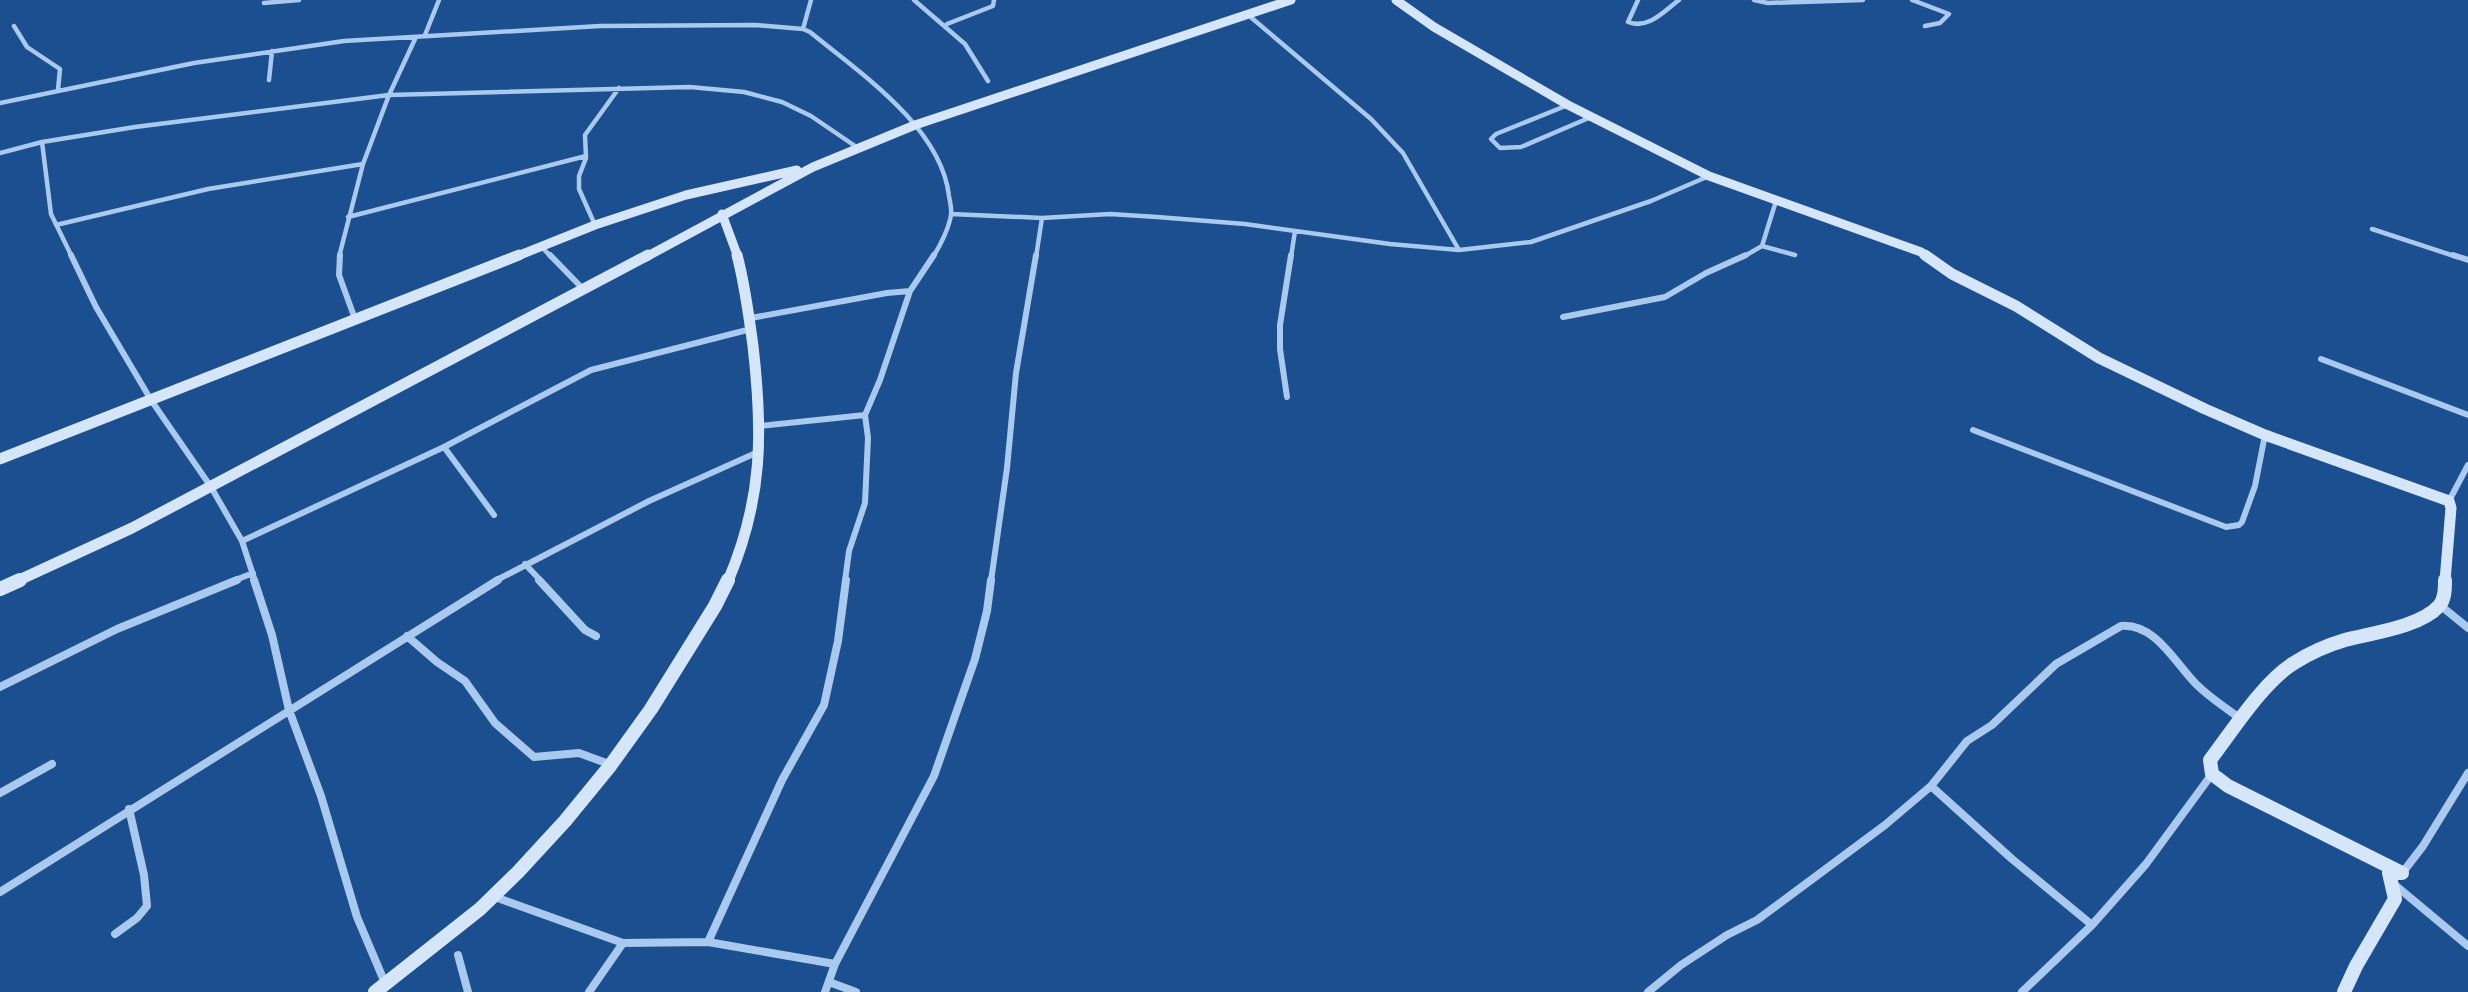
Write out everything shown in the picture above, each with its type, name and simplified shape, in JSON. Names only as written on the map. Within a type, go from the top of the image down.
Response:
[{"type":"street","points":[[264,3],[299,0]]},
{"type":"street","points":[[425,35],[439,0]]},
{"type":"street","points":[[803,28],[811,0]]},
{"type":"street","points":[[914,0],[962,36],[979,60],[988,81]]},
{"type":"street","points":[[947,24],[993,6],[994,0]]},
{"type":"street","points":[[0,590],[132,528],[585,290],[722,214],[813,167],[915,125],[1291,0]]},
{"type":"street","points":[[1396,0],[1434,27],[1568,105],[1708,176],[1926,255],[1952,274],[2016,306],[2099,358],[2265,435],[2449,501]]},
{"type":"street","points":[[1638,0],[1628,22],[1634,26],[1641,26],[1678,0]]},
{"type":"street","points":[[1754,0],[1768,3],[1863,0]]},
{"type":"street","points":[[1912,0],[1949,14],[1940,23],[1925,26]]},
{"type":"street","points":[[1247,14],[1371,119],[1403,153],[1430,195],[1459,250]]},
{"type":"street","points":[[0,103],[194,63],[344,40],[600,26],[756,25],[803,28],[810,32],[893,100],[915,125],[940,165],[948,188],[951,214],[937,250],[910,291],[880,380],[865,415],[867,438],[865,503],[849,551],[838,641],[824,705],[782,780],[708,942]]},
{"type":"street","points":[[14,26],[18,37],[28,50],[60,69],[58,90]]},
{"type":"street","points":[[355,319],[339,274],[338,261],[363,164],[389,95],[416,37]]},
{"type":"street","points":[[269,80],[272,51]]},
{"type":"street","points":[[0,153],[42,142],[264,109],[389,95],[619,88],[725,89],[770,98],[797,108],[858,148]]},
{"type":"street","points":[[595,225],[580,192],[578,178],[586,156],[583,144],[585,135],[619,88]]},
{"type":"street","points":[[1568,105],[1496,134],[1491,139],[1500,148],[1521,147],[1591,117]]},
{"type":"street","points":[[42,142],[51,214],[96,307],[151,400],[210,487],[242,541],[272,635],[289,710],[321,796],[380,988],[421,958],[494,896],[528,863],[612,765],[671,680],[693,639],[717,604],[735,565],[752,508],[759,451],[759,401],[751,324],[730,230],[722,214]]},
{"type":"street","points":[[348,217],[586,156]]},
{"type":"street","points":[[56,225],[130,205],[208,188],[363,164]]},
{"type":"street","points":[[0,459],[540,244],[686,195],[813,167]]},
{"type":"street","points":[[951,214],[1042,218],[1110,214],[1145,216],[1459,250],[1531,242],[1651,201],[1708,176]]},
{"type":"street","points":[[1563,317],[1665,297],[1706,273],[1746,255],[1762,246],[1776,201]]},
{"type":"street","points":[[825,992],[835,964],[934,776],[975,659],[987,611],[997,526],[1008,468],[1016,373],[1042,218]]},
{"type":"street","points":[[2372,229],[2468,260]]},
{"type":"street","points":[[1287,397],[1280,349],[1280,325],[1295,231]]},
{"type":"street","points":[[540,244],[585,290]]},
{"type":"street","points":[[1762,246],[1795,255]]},
{"type":"street","points":[[242,541],[444,447],[591,370],[751,324],[888,292],[910,291]]},
{"type":"street","points":[[2321,359],[2468,415]]},
{"type":"street","points":[[759,426],[865,415]]},
{"type":"street","points":[[1973,430],[2226,526],[2239,525],[2242,522],[2255,486],[2265,435]]},
{"type":"street","points":[[444,447],[494,515]]},
{"type":"street","points":[[0,891],[480,589],[649,501],[759,451]]},
{"type":"street","points":[[2022,992],[2092,925],[2146,864],[2212,774],[2210,760],[2275,677],[2295,662],[2342,641],[2408,624],[2429,614],[2442,601],[2451,508],[2449,501],[2468,465]]},
{"type":"street","points":[[525,564],[585,630],[596,636]]},
{"type":"street","points":[[0,687],[117,629],[253,573]]},
{"type":"street","points":[[2442,601],[2468,628]]},
{"type":"street","points":[[1648,992],[1681,965],[1727,935],[1757,920],[1885,825],[1931,786],[1967,741],[1992,725],[2056,664],[2126,624],[2143,629],[2196,684],[2241,719]]},
{"type":"street","points":[[407,636],[437,662],[465,681],[495,723],[534,757],[579,753],[612,765]]},
{"type":"street","points":[[0,793],[52,764]]},
{"type":"street","points":[[2344,992],[2356,966],[2396,899],[2397,878],[2423,846],[2468,773]]},
{"type":"street","points":[[2212,774],[2237,791],[2289,814],[2397,878],[2468,946]]},
{"type":"street","points":[[1931,786],[2012,860],[2092,925]]},
{"type":"street","points":[[115,934],[143,913],[148,904],[148,887],[138,858],[129,809]]},
{"type":"street","points":[[494,896],[623,943],[708,942],[835,964]]},
{"type":"street","points":[[589,992],[623,943]]},
{"type":"street","points":[[458,955],[468,992]]},
{"type":"street","points":[[829,982],[856,992]]}]
